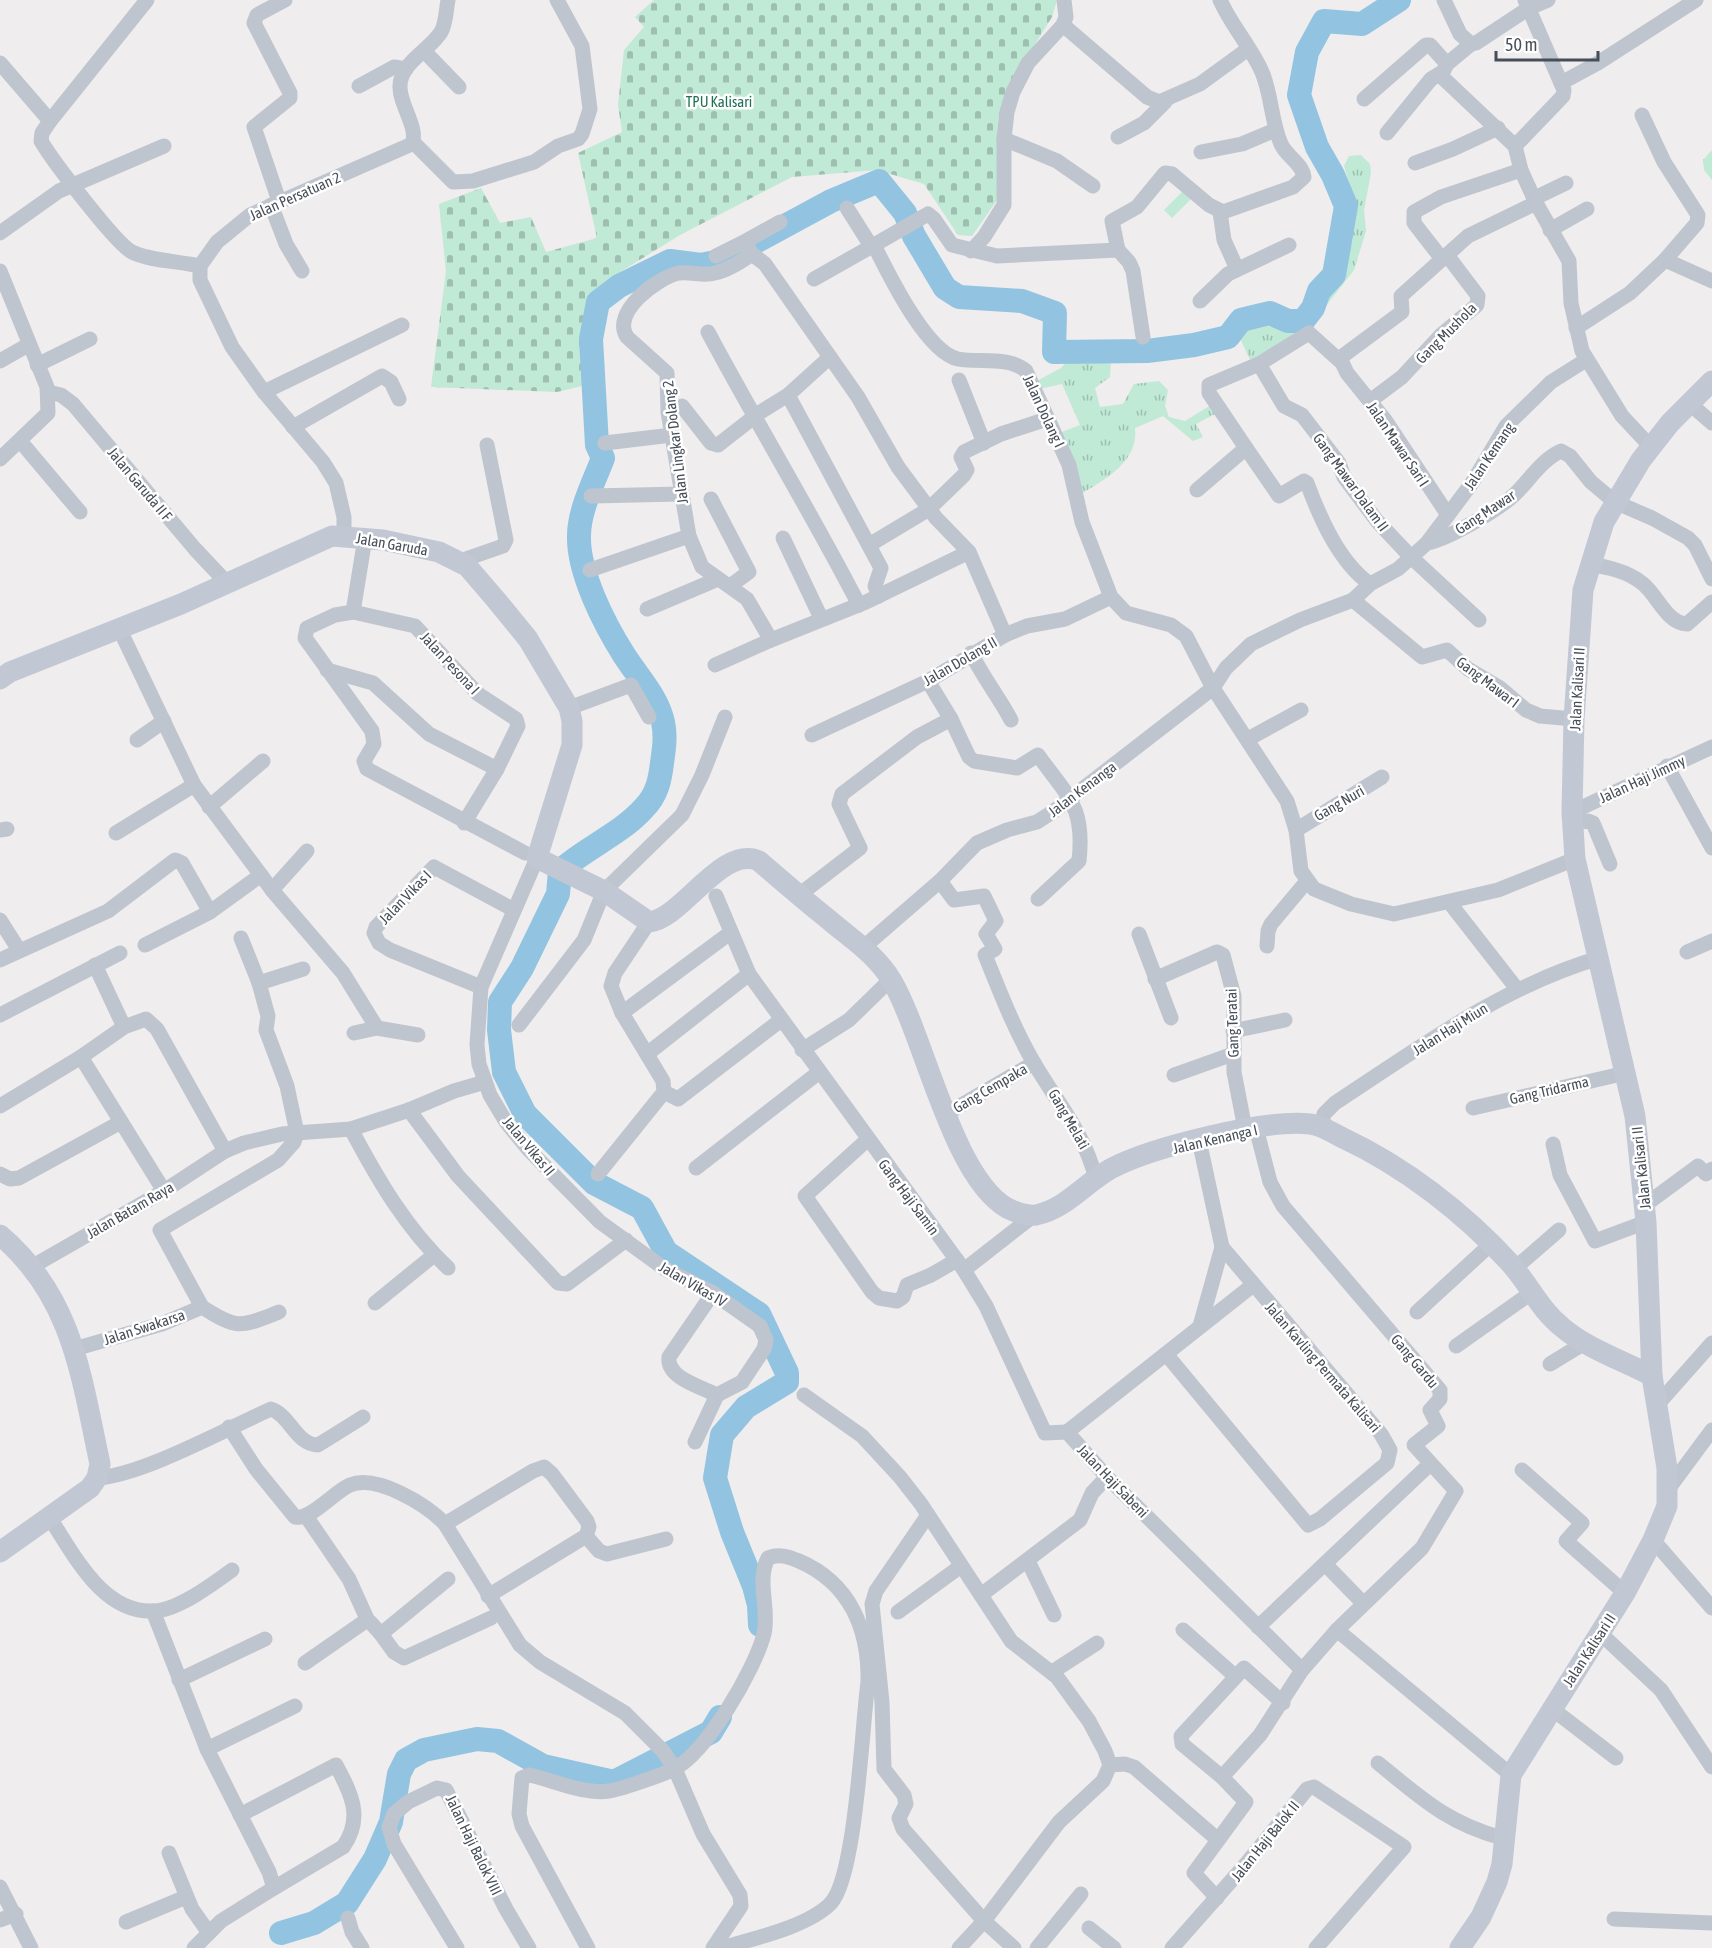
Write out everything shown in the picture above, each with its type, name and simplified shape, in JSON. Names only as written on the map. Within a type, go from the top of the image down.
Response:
[{"type":"street","points":[[147,0],[50,122],[42,133],[41,141],[73,185],[128,250],[143,256],[200,266],[200,280],[232,347],[264,392],[323,462],[336,483],[344,517],[344,535]]},
{"type":"street","points":[[285,0],[257,15],[254,23],[290,93],[290,98],[254,127],[285,244],[302,271]]},
{"type":"street","points":[[448,0],[443,29],[405,69],[399,86],[414,142],[453,182],[459,183],[473,181],[534,162],[558,146],[578,139],[587,126],[590,109],[582,46],[557,0]]},
{"type":"street","points":[[971,251],[988,231],[1004,205],[1006,112],[1021,74],[1063,25],[1066,17],[1064,0]]},
{"type":"street","points":[[1220,0],[1261,69],[1268,88],[1275,130],[1282,147],[1303,171],[1301,182],[1220,212]]},
{"type":"street","points":[[1444,0],[1460,34],[1471,44]]},
{"type":"street","points":[[1387,133],[1431,79],[1471,44],[1476,43],[1527,4],[1548,0]]},
{"type":"street","points":[[1561,83],[1598,63],[1696,0]]},
{"type":"street","points":[[1515,146],[1562,99],[1564,90],[1527,4]]},
{"type":"street","points":[[1063,25],[1147,97],[1165,102]]},
{"type":"street","points":[[1364,99],[1426,45],[1430,45],[1444,69],[1442,78],[1515,146],[1521,170],[1550,230],[1569,261],[1571,303],[1586,360],[1625,420],[1646,443]]},
{"type":"street","points":[[1118,137],[1144,123],[1165,102],[1200,84],[1248,49]]},
{"type":"street","points":[[424,51],[459,87]]},
{"type":"street","points":[[0,63],[50,122]]},
{"type":"street","points":[[359,86],[394,67],[405,69]]},
{"type":"street","points":[[1576,328],[1630,293],[1665,260],[1697,223],[1698,215],[1664,162],[1642,115]]},
{"type":"street","points":[[1415,163],[1453,149],[1498,128]]},
{"type":"street","points":[[1201,152],[1242,144],[1275,130]]},
{"type":"street","points":[[1004,139],[1057,161],[1093,186]]},
{"type":"street","name":"Jalan Persatuan 2","points":[[200,266],[226,233],[250,215],[398,152],[414,142]]},
{"type":"street","points":[[0,233],[59,191],[164,146]]},
{"type":"street","name":"Gang Mushola","points":[[1370,401],[1402,376],[1441,335],[1477,305],[1478,296],[1414,223],[1414,212],[1441,197],[1521,170]]},
{"type":"street","points":[[1143,337],[1133,271],[1129,262],[1118,250],[1112,221],[1137,207],[1165,172],[1172,174],[1220,212],[1224,240],[1237,269]]},
{"type":"street","points":[[1344,367],[1342,356],[1404,309],[1401,296],[1468,236],[1566,183]]},
{"type":"street","points":[[847,208],[873,246]]},
{"type":"street","points":[[1550,230],[1587,208]]},
{"type":"street","points":[[814,279],[923,216],[931,215],[949,243],[971,251],[1008,256],[1118,250]]},
{"type":"street","points":[[716,256],[748,248],[780,222]]},
{"type":"street","points":[[1200,301],[1219,282],[1237,269],[1289,245]]},
{"type":"street","name":"Jalan Dolang I","points":[[873,246],[904,302],[944,352],[959,359],[1015,364],[1024,368],[1069,465],[1082,522],[1111,597]]},
{"type":"street","points":[[748,248],[765,264],[858,397],[898,467],[969,552],[1005,635]]},
{"type":"street","name":"Jalan Lingkar Dolang 2","points":[[748,248],[718,273],[702,276],[679,273],[663,280],[633,305],[623,319],[623,331],[667,374],[672,435],[680,472],[681,494],[689,536],[702,567],[747,599],[771,640]]},
{"type":"street","points":[[1665,260],[1712,281]]},
{"type":"street","points":[[0,271],[48,392],[48,413],[21,442],[0,459]]},
{"type":"street","points":[[264,392],[402,325]]},
{"type":"street","points":[[708,332],[753,417],[822,534],[859,605]]},
{"type":"street","name":"Jalan Mawar Sari I","points":[[1259,364],[1309,333],[1344,367],[1370,401],[1448,515]]},
{"type":"street","points":[[37,365],[90,339]]},
{"type":"street","points":[[0,361],[28,345]]},
{"type":"street","points":[[682,406],[711,443],[718,445],[753,417],[788,395],[830,357]]},
{"type":"street","name":"Jalan Kemang","points":[[1214,688],[1226,669],[1251,644],[1300,620],[1353,600],[1370,584],[1398,569],[1427,543],[1472,483],[1506,426],[1551,382],[1586,360]]},
{"type":"street","points":[[1259,364],[1209,385],[1209,393],[1279,496],[1304,482],[1307,483],[1320,513],[1354,573],[1370,584]]},
{"type":"street","name":"Gang Mawar Dalam II","points":[[1259,364],[1284,406],[1302,415],[1339,463],[1344,477],[1377,521],[1411,557],[1479,620]]},
{"type":"street","points":[[293,427],[382,376],[392,382],[399,399]]},
{"type":"street","points":[[959,380],[984,443]]},
{"type":"street","name":"Jalan Kalisari II","points":[[1460,1948],[1480,1917],[1497,1882],[1502,1863],[1502,1838],[1511,1775],[1625,1593],[1653,1540],[1667,1506],[1669,1488],[1652,1376],[1646,1214],[1635,1116],[1575,859],[1572,817],[1574,719],[1583,590],[1589,564],[1604,522],[1646,443],[1712,381]]},
{"type":"street","name":"Jalan Garuda II F","points":[[48,392],[61,395],[73,404],[226,583]]},
{"type":"street","points":[[788,395],[881,568],[875,586],[879,596]]},
{"type":"street","points":[[1689,403],[1712,423]]},
{"type":"street","points":[[869,545],[930,508],[966,474],[967,470],[961,457],[964,452],[1001,434],[1047,419]]},
{"type":"street","points":[[605,444],[672,435]]},
{"type":"street","points":[[21,442],[80,512]]},
{"type":"street","points":[[460,561],[503,546],[506,540],[487,445]]},
{"type":"street","points":[[1197,490],[1246,448]]},
{"type":"street","name":"Gang Mawar","points":[[1427,543],[1444,539],[1512,497],[1526,480],[1562,451],[1570,456],[1591,482],[1615,502]]},
{"type":"street","points":[[591,496],[681,494]]},
{"type":"street","points":[[647,609],[724,583],[749,572],[711,499]]},
{"type":"street","points":[[1615,502],[1653,518],[1688,538],[1695,545],[1712,579]]},
{"type":"street","name":"Jalan Garuda","points":[[3,670],[118,628],[332,536],[365,538],[439,552],[460,561],[528,639],[569,708],[572,721],[572,745],[545,862]]},
{"type":"street","points":[[591,570],[689,536]]},
{"type":"street","points":[[353,612],[365,538]]},
{"type":"street","points":[[783,538],[821,618]]},
{"type":"street","points":[[716,665],[821,618],[859,605],[969,552]]},
{"type":"street","points":[[1589,564],[1613,569],[1640,581],[1671,615],[1683,624],[1687,624],[1712,602]]},
{"type":"street","points":[[1111,597],[1126,613],[1171,625],[1186,636],[1214,688],[1283,793],[1296,830],[1298,858],[1307,881],[1321,894],[1386,914],[1449,902],[1507,887],[1575,859]]},
{"type":"street","name":"Jalan Dolang II","points":[[812,735],[928,681],[971,653],[1005,635],[1027,626],[1065,619],[1111,597]]},
{"type":"street","name":"Gang Mawar I","points":[[1353,600],[1422,657],[1447,650],[1468,669],[1500,688],[1526,710],[1540,716],[1574,719]]},
{"type":"street","name":"Jalan Pesona I","points":[[327,670],[313,652],[304,633],[307,628],[335,615],[353,612],[393,620],[420,629],[478,694],[516,719],[518,726],[497,769],[464,823]]},
{"type":"street","points":[[118,628],[194,785],[272,890],[343,973],[376,1028]]},
{"type":"street","points":[[971,653],[989,687],[995,692],[1011,720]]},
{"type":"street","points":[[327,670],[373,682],[429,734],[497,769]]},
{"type":"street","points":[[327,670],[372,731],[374,744],[364,761],[367,769],[464,823],[604,891],[649,922]]},
{"type":"street","points":[[928,681],[951,719],[969,757],[974,761],[1017,768],[1036,755],[1071,799],[1081,820],[1079,861],[1038,899]]},
{"type":"street","points":[[569,708],[631,685],[649,717]]},
{"type":"street","name":"Jalan Kenanga","points":[[865,946],[940,881],[977,843],[1007,830],[1037,822],[1071,799],[1214,688]]},
{"type":"street","points":[[1248,739],[1301,710]]},
{"type":"street","points":[[519,1025],[584,940],[604,891],[682,815],[702,775],[725,717]]},
{"type":"street","points":[[799,895],[860,846],[839,804],[839,798],[917,737],[951,719]]},
{"type":"street","points":[[137,740],[164,721]]},
{"type":"street","name":"Jalan Haji Jimmy","points":[[1572,817],[1667,766],[1712,747]]},
{"type":"street","points":[[209,807],[263,761]]},
{"type":"street","points":[[1667,766],[1712,848]]},
{"type":"street","name":"Gang Nuri","points":[[1296,830],[1382,777]]},
{"type":"street","points":[[116,833],[194,785]]},
{"type":"street","points":[[1572,817],[1593,823],[1610,864]]},
{"type":"street","points":[[272,890],[307,851]]},
{"type":"street","points":[[598,1174],[664,1092],[663,1081],[622,1013],[612,991],[612,981],[649,922],[664,915],[716,874],[747,858],[759,861],[865,946],[891,979],[911,1020],[946,1114],[981,1183],[1010,1209],[1033,1216]]},
{"type":"street","points":[[0,960],[108,910],[175,860],[182,863],[210,912]]},
{"type":"street","name":"Jalan Vikas II","points":[[545,862],[514,910],[481,987],[477,1045],[485,1082],[506,1122],[529,1150],[600,1222],[626,1240]]},
{"type":"street","name":"Jalan Vikas I","points":[[481,987],[390,950],[379,943],[374,933],[376,927],[434,867],[514,910]]},
{"type":"street","points":[[145,945],[210,912],[261,875]]},
{"type":"street","name":"Gang Melati","points":[[940,881],[954,900],[984,896],[996,921],[986,934],[994,949],[985,955],[1010,1017],[1034,1063],[1085,1143],[1096,1179]]},
{"type":"street","points":[[1267,946],[1271,924],[1307,881]]},
{"type":"street","name":"Gang Haji Samin","points":[[716,896],[749,974],[867,1140],[960,1265],[986,1306],[1045,1433],[1067,1432]]},
{"type":"street","points":[[1449,902],[1518,989]]},
{"type":"street","points":[[0,920],[19,950]]},
{"type":"street","points":[[622,1013],[730,933]]},
{"type":"street","points":[[1139,934],[1171,1018]]},
{"type":"street","points":[[202,1307],[160,1230],[278,1160],[291,1148],[297,1133],[287,1086],[266,1030],[268,1016],[259,983],[241,938]]},
{"type":"street","points":[[1687,952],[1712,941]]},
{"type":"street","name":"Gang Teratai","points":[[1155,979],[1216,952],[1223,955],[1234,996],[1233,1054],[1251,1129]]},
{"type":"street","points":[[0,1015],[120,953]]},
{"type":"street","name":"Jalan Haji Miun","points":[[1313,1122],[1335,1103],[1453,1026],[1518,989],[1563,969],[1599,958]]},
{"type":"street","points":[[95,966],[124,1027]]},
{"type":"street","points":[[259,983],[303,969]]},
{"type":"street","points":[[647,1054],[749,974]]},
{"type":"street","points":[[802,1050],[849,1020],[891,979]]},
{"type":"street","points":[[0,1106],[81,1057],[124,1027],[142,1019],[151,1021],[225,1151]]},
{"type":"street","points":[[664,1092],[678,1099],[781,1020]]},
{"type":"street","points":[[1233,1031],[1285,1020]]},
{"type":"street","points":[[354,1033],[376,1028],[418,1035]]},
{"type":"street","points":[[1174,1074],[1233,1054]]},
{"type":"street","points":[[81,1057],[164,1191]]},
{"type":"street","name":"Gang Cempaka","points":[[946,1114],[1034,1063]]},
{"type":"street","points":[[696,1168],[819,1073]]},
{"type":"street","name":"Gang Tridarma","points":[[1473,1108],[1626,1073]]},
{"type":"street","name":"Jalan Batam Raya","points":[[33,1266],[164,1191],[225,1151],[244,1143],[297,1133],[351,1129],[410,1110],[454,1090],[485,1082]]},
{"type":"street","points":[[410,1110],[458,1176],[558,1283],[567,1284],[626,1240]]},
{"type":"street","points":[[0,1174],[10,1179],[19,1178],[121,1122]]},
{"type":"street","points":[[1313,1122],[1375,1154],[1422,1186],[1491,1244],[1514,1269],[1553,1320],[1566,1331],[1652,1376]]},
{"type":"street","name":"Jalan Kenanga I","points":[[1033,1216],[1061,1205],[1096,1179],[1121,1165],[1199,1140],[1251,1129],[1313,1122]]},
{"type":"street","points":[[351,1129],[400,1212],[434,1255],[448,1268]]},
{"type":"street","name":"Gang Gardu","points":[[1251,1129],[1270,1182],[1283,1206],[1440,1390],[1440,1399],[1430,1410],[1438,1426],[1414,1445],[1456,1491],[1456,1495],[1422,1548],[1363,1603]]},
{"type":"street","points":[[867,1140],[805,1196],[865,1284],[879,1298],[897,1301],[903,1297],[907,1285],[960,1265],[1033,1216]]},
{"type":"street","points":[[1199,1140],[1222,1247],[1200,1326]]},
{"type":"street","points":[[1553,1144],[1560,1175],[1595,1241],[1646,1214],[1698,1166],[1706,1174],[1712,1169]]},
{"type":"street","points":[[1514,1269],[1559,1230]]},
{"type":"street","points":[[0,1235],[33,1266],[63,1319],[74,1349],[100,1464],[98,1478],[90,1488],[0,1552]]},
{"type":"street","name":"Jalan Vikas IV","points":[[626,1240],[665,1269],[713,1293],[760,1326],[766,1340],[764,1349],[742,1382],[717,1395]]},
{"type":"street","points":[[1417,1312],[1491,1244]]},
{"type":"street","name":"Jalan Kavling Permata Kalisari","points":[[1166,1354],[1308,1525],[1314,1524],[1336,1507],[1387,1463],[1390,1456],[1388,1444],[1222,1247]]},
{"type":"street","points":[[375,1304],[434,1255]]},
{"type":"street","name":"Jalan Haji Sabeni","points":[[1253,1285],[1067,1432],[1107,1477],[1302,1670]]},
{"type":"street","points":[[695,1443],[717,1395],[674,1373],[668,1363],[669,1357],[713,1293]]},
{"type":"street","points":[[1456,1346],[1531,1293]]},
{"type":"street","name":"Jalan Swakarsa","points":[[74,1349],[162,1324],[202,1307],[232,1324],[245,1325],[279,1312]]},
{"type":"street","points":[[1550,1364],[1586,1342]]},
{"type":"street","points":[[1658,1405],[1712,1344]]},
{"type":"street","points":[[804,1395],[862,1436],[900,1477],[928,1515],[1011,1641],[1052,1672],[1089,1721],[1106,1751],[1110,1765],[1103,1781],[1059,1822],[1017,1873],[984,1921],[959,1948]]},
{"type":"street","points":[[98,1478],[114,1477],[271,1409],[279,1412],[300,1438],[311,1445],[318,1445],[363,1417]]},
{"type":"street","points":[[229,1427],[256,1469],[290,1513],[301,1518],[344,1489],[365,1483],[390,1489],[424,1505],[445,1524],[488,1596],[527,1652],[625,1713],[663,1751],[674,1766],[703,1834],[731,1877],[742,1903],[712,1948]]},
{"type":"street","points":[[1669,1488],[1710,1437]]},
{"type":"street","points":[[1258,1627],[1430,1464]]},
{"type":"street","points":[[445,1524],[533,1471],[544,1467],[552,1474],[587,1521],[589,1527],[586,1536],[488,1596]]},
{"type":"street","points":[[1522,1470],[1582,1523],[1566,1541],[1625,1593]]},
{"type":"street","points":[[981,1595],[1080,1520],[1092,1493],[1107,1477]]},
{"type":"street","points":[[928,1515],[876,1591],[872,1604],[882,1702],[884,1770],[904,1795],[906,1804],[900,1818],[901,1826],[984,1921],[1014,1948]]},
{"type":"street","points":[[306,1516],[349,1580],[368,1621],[394,1652],[404,1658],[491,1618]]},
{"type":"street","points":[[49,1517],[105,1596],[153,1611],[178,1603],[232,1570]]},
{"type":"street","points":[[586,1536],[599,1551],[607,1554],[666,1539]]},
{"type":"street","points":[[1653,1540],[1712,1608]]},
{"type":"street","points":[[588,1948],[522,1826],[519,1814],[522,1778],[529,1775],[588,1790],[609,1791],[674,1766],[704,1741],[752,1667],[766,1625],[763,1574],[768,1558],[775,1555],[794,1559],[820,1571],[853,1607],[860,1622],[868,1660],[851,1840],[842,1883],[830,1904],[791,1926],[721,1948]]},
{"type":"street","points":[[1028,1561],[1054,1615]]},
{"type":"street","points":[[1221,1777],[1260,1735],[1283,1703],[1302,1670],[1363,1603],[1325,1564]]},
{"type":"street","points":[[898,1612],[961,1566]]},
{"type":"street","points":[[381,1634],[448,1579]]},
{"type":"street","points":[[153,1611],[207,1749],[269,1872],[274,1888]]},
{"type":"street","points":[[305,1663],[368,1621]]},
{"type":"street","points":[[1183,1630],[1235,1676]]},
{"type":"street","points":[[1337,1630],[1511,1775]]},
{"type":"street","points":[[1601,1634],[1661,1690],[1712,1767]]},
{"type":"street","points":[[179,1680],[265,1639]]},
{"type":"street","points":[[1052,1672],[1097,1643]]},
{"type":"street","points":[[1217,1898],[1194,1873],[1246,1802],[1182,1744],[1180,1738],[1244,1668],[1283,1703]]},
{"type":"street","points":[[207,1749],[295,1706]]},
{"type":"street","points":[[1551,1708],[1616,1758]]},
{"type":"street","points":[[1378,1763],[1448,1818],[1471,1829],[1502,1838]]},
{"type":"street","points":[[1110,1765],[1125,1764],[1134,1767],[1217,1839]]},
{"type":"street","points":[[194,1948],[235,1912],[343,1847],[351,1836],[355,1813],[348,1787],[336,1765],[240,1815]]},
{"type":"street","name":"Jalan Haji Balok II","points":[[1172,1948],[1310,1787],[1320,1790],[1404,1847],[1316,1948]]},
{"type":"street","name":"Jalan Haji Balok VIII","points":[[457,1948],[394,1844],[389,1827],[397,1810],[437,1788],[446,1790],[506,1909],[529,1948]]},
{"type":"street","points":[[169,1853],[186,1898],[209,1933]]},
{"type":"street","points":[[0,1887],[16,1914],[31,1948]]},
{"type":"street","points":[[1037,1948],[1082,1894]]},
{"type":"street","points":[[126,1922],[186,1898]]},
{"type":"street","points":[[0,1920],[16,1914]]},
{"type":"street","points":[[348,1918],[352,1932],[362,1948]]},
{"type":"street","points":[[1614,1919],[1712,1923]]},
{"type":"street","points":[[1089,1928],[1114,1948]]},
{"type":"green space","name":"TPU Kalisari","points":[[654,0],[1057,0],[1052,17],[1018,72],[1002,193],[972,236],[958,235],[924,184],[877,170],[792,177],[680,235],[620,272],[590,296],[590,384],[557,392],[431,387],[446,271],[439,204],[481,188],[500,223],[531,217],[546,252],[597,238],[578,153],[622,132],[618,105],[624,50],[644,27],[635,17]]},
{"type":"green space","points":[[1712,150],[1712,180],[1704,170],[1703,160]]},
{"type":"green space","points":[[1361,155],[1370,164],[1371,173],[1364,210],[1366,231],[1354,270],[1304,334],[1252,364],[1238,334],[1241,326],[1251,320],[1267,317],[1304,323],[1322,298],[1324,289],[1341,267],[1355,202],[1344,166],[1349,156]]},
{"type":"green space","points":[[1186,188],[1194,196],[1172,218],[1164,210]]},
{"type":"green space","points":[[1071,357],[1111,358],[1110,377],[1095,388],[1100,407],[1123,404],[1134,384],[1159,381],[1168,390],[1165,406],[1169,417],[1185,421],[1211,405],[1215,414],[1196,424],[1203,437],[1193,441],[1163,416],[1135,428],[1135,440],[1126,460],[1109,476],[1079,495],[1052,436],[1080,425],[1062,384],[1034,390],[1035,382],[1061,368]]},
{"type":"waterway","points":[[760,1625],[759,1605],[754,1586],[732,1532],[715,1478],[722,1435],[746,1407],[787,1382],[787,1373],[759,1314],[666,1252],[642,1208],[594,1183],[525,1114],[504,1072],[499,1030],[500,1002],[522,968],[558,894],[560,871],[625,826],[648,803],[659,781],[663,753],[664,732],[660,713],[652,695],[624,655],[601,614],[588,582],[580,551],[581,516],[603,458],[597,445],[591,339],[598,302],[619,286],[670,261],[701,265],[720,261],[831,201],[879,181],[905,213],[914,236],[945,288],[959,297],[1022,301],[1055,313],[1054,352],[1147,351],[1194,345],[1228,337],[1241,320],[1270,313],[1288,321],[1303,321],[1313,308],[1319,291],[1334,275],[1346,206],[1333,175],[1317,147],[1299,95],[1307,52],[1324,21],[1362,24],[1399,0]]},
{"type":"waterway","points":[[281,1933],[314,1923],[347,1903],[375,1859],[391,1822],[399,1774],[406,1760],[424,1750],[477,1739],[498,1741],[543,1766],[614,1782],[711,1732],[720,1717]]}]
